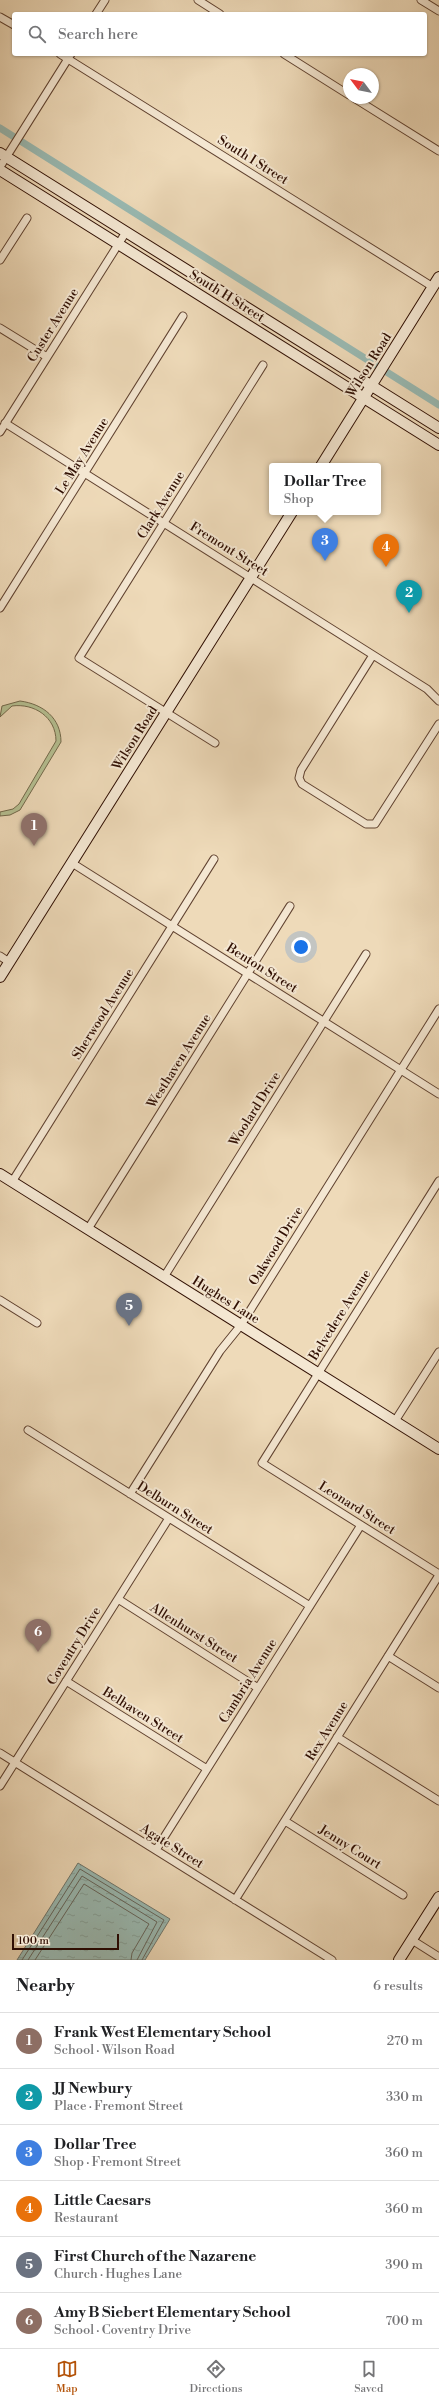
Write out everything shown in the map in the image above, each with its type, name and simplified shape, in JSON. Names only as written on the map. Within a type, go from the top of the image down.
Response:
[{"type":"street","points":[[97,12],[104,0]]},
{"type":"street","points":[[198,0],[217,12]]},
{"type":"street","points":[[421,0],[439,11]]},
{"type":"street","points":[[0,16],[12,24]]},
{"type":"street","points":[[0,169],[3,155],[15,143],[69,56]]},
{"type":"street","name":"South I Street","points":[[69,56],[433,287]]},
{"type":"street","points":[[287,56],[343,91]]},
{"type":"street","points":[[364,104],[439,151]]},
{"type":"street","name":"South H Street","points":[[3,155],[439,428]]},
{"type":"street","name":"South H Street","points":[[0,169],[439,445]]},
{"type":"street","points":[[0,260],[27,218]]},
{"type":"street","name":"Custer Avenue","points":[[0,432],[126,232]]},
{"type":"street","name":"Wilson Road","points":[[323,463],[439,277]]},
{"type":"street","name":"Le May Avenue","points":[[0,608],[183,316]]},
{"type":"street","points":[[0,328],[47,357]]},
{"type":"street","name":"Clark Avenue","points":[[166,714],[79,658],[263,366]]},
{"type":"street","name":"Fremont Street","points":[[5,423],[427,689],[438,700]]},
{"type":"street","name":"Wilson Road","points":[[0,977],[290,515]]},
{"type":"street","points":[[373,655],[301,770],[299,778],[302,784],[366,824],[375,824],[439,724]]},
{"type":"street","points":[[166,714],[215,743]]},
{"type":"street","name":"Sherwood Avenue","points":[[12,1182],[214,859]]},
{"type":"street","name":"Benton Street","points":[[72,863],[439,1094]]},
{"type":"street","name":"Westhaven Avenue","points":[[88,1229],[290,906]]},
{"type":"street","name":"Woolard Drive","points":[[164,1276],[366,954]]},
{"type":"street","points":[[0,956],[9,962]]},
{"type":"street","name":"Oakwood Drive","points":[[130,1494],[220,1351],[241,1325],[439,1009]]},
{"type":"street","name":"Hughes Lane","points":[[0,1174],[439,1449]]},
{"type":"street","name":"Belvedere Avenue","points":[[262,1463],[439,1181]]},
{"type":"street","points":[[0,1300],[37,1323]]},
{"type":"street","points":[[395,1422],[439,1352]]},
{"type":"street","name":"Delburn Street","points":[[28,1430],[310,1606]]},
{"type":"street","name":"Leonard Street","points":[[262,1463],[439,1574]]},
{"type":"street","name":"Coventry Drive","points":[[0,1786],[169,1518]]},
{"type":"street","name":"Cambria Avenue","points":[[156,1850],[361,1525]]},
{"type":"street","name":"Rex Avenue","points":[[235,1900],[439,1574]]},
{"type":"street","name":"Allenhurst Street","points":[[118,1599],[258,1688]]},
{"type":"street","points":[[388,1656],[439,1688]]},
{"type":"street","name":"Belhaven Street","points":[[66,1681],[207,1769]]},
{"type":"street","points":[[337,1737],[439,1801]]},
{"type":"street","name":"Agate Street","points":[[0,1753],[332,1960]]},
{"type":"street","name":"Jenny Court","points":[[285,1820],[403,1894]]},
{"type":"street","points":[[399,1960],[439,1897]]},
{"type":"street","points":[[412,1940],[439,1957]]},
{"type":"green space","points":[[20,701],[36,705],[54,719],[58,726],[61,742],[20,810],[10,815],[0,816],[0,812],[13,809],[19,804],[56,741],[55,732],[52,725],[42,713],[36,709],[12,706],[0,717],[2,706]]},
{"type":"water","points":[[78,1863],[170,1919],[145,1960],[17,1960]]},
{"type":"waterway","points":[[0,128],[439,405]]},
{"type":"place","name":"Dollar Tree","points":[[325,561]]},
{"type":"place","name":"Little Caesars","points":[[386,567]]},
{"type":"place","name":"JJ Newbury","points":[[409,613]]},
{"type":"place","name":"Frank West Elementary School","points":[[34,846]]},
{"type":"place","name":"First Church of the Nazarene","points":[[129,1326]]},
{"type":"place","name":"Amy B Siebert Elementary School","points":[[38,1652]]}]
